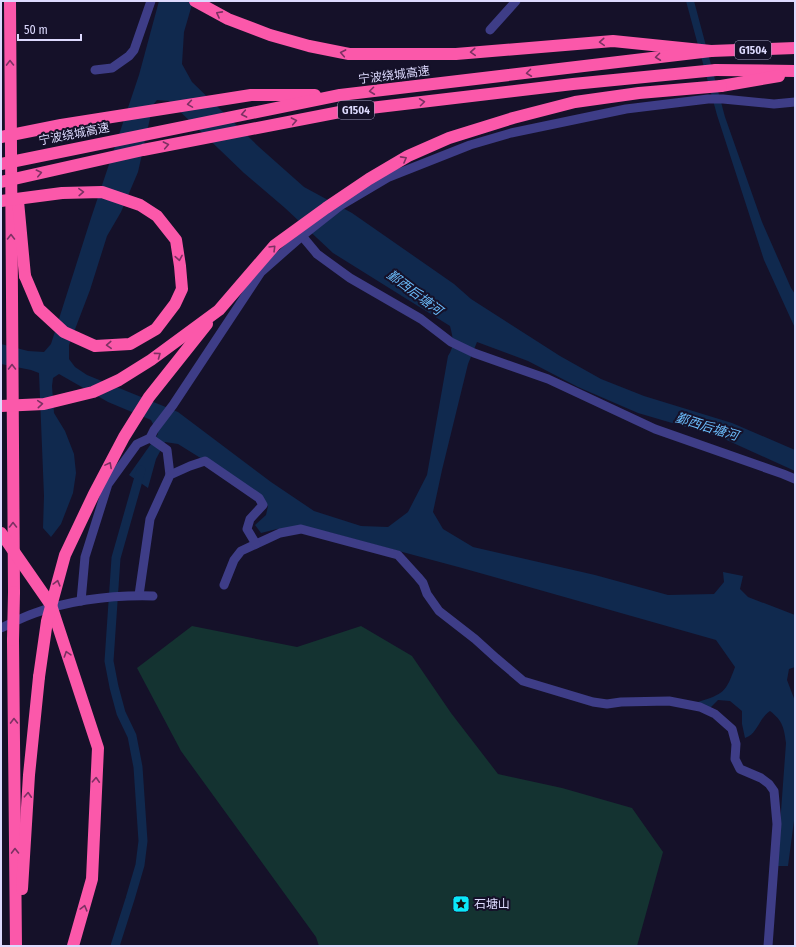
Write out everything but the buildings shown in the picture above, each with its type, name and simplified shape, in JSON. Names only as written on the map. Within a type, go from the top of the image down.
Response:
[{"type":"highway","points":[[10,1],[16,946]]},
{"type":"highway","points":[[195,1],[228,19],[270,35],[309,46],[349,54],[456,54],[613,41],[711,51]]},
{"type":"highway","name":"宁波绕城高速","points":[[1,164],[340,95],[711,51],[795,48]]},
{"type":"highway","name":"G1504","points":[[1,182],[143,150],[345,111],[573,84],[716,70],[795,72]]},
{"type":"highway","points":[[19,946],[29,775],[39,676],[48,621],[64,555],[124,437],[149,398],[219,310],[275,245],[369,179],[408,156],[449,138],[513,118],[575,102],[639,93],[721,86],[795,72]]},
{"type":"highway","points":[[1,137],[61,125],[251,95],[340,95]]},
{"type":"highway","points":[[1,201],[62,193],[102,192],[140,205],[157,216],[176,240],[182,289],[175,304],[156,329],[130,344],[95,346],[64,332],[39,309],[25,276],[10,115]]},
{"type":"highway","points":[[1,406],[44,404],[93,392],[119,380],[151,360],[219,310]]},
{"type":"highway","points":[[1,533],[51,605],[98,748],[92,879],[74,946]]},
{"type":"street","points":[[94,70],[112,68],[129,56],[134,50],[151,1]]},
{"type":"street","points":[[490,30],[516,1]]},
{"type":"street","points":[[81,602],[85,557],[108,484],[137,444],[152,434],[260,272],[340,206],[389,177],[470,145],[511,133],[626,109],[708,99],[722,98],[774,104],[795,102]]},
{"type":"street","points":[[302,236],[317,254],[333,266],[350,278],[421,319],[451,342],[548,379],[655,429],[795,479]]},
{"type":"street","points":[[136,596],[150,518],[170,475],[167,450],[152,434]]},
{"type":"street","points":[[170,475],[190,466],[205,462],[259,498],[263,505],[250,519],[247,528],[256,544]]},
{"type":"street","points":[[224,585],[234,560],[241,551],[280,533],[301,529],[398,555],[423,583],[427,594],[439,611],[475,639],[523,681],[593,702],[607,704],[669,700],[700,707],[715,714],[732,729],[736,744],[735,759],[740,769],[761,778],[769,784],[774,791],[777,824],[768,946]]},
{"type":"street","points":[[1,628],[35,613],[93,599],[153,596]]},
{"type":"green space","points":[[192,626],[297,647],[361,626],[412,656],[451,713],[498,774],[562,788],[632,808],[663,852],[637,946],[319,946],[316,937],[181,751],[137,668]]},
{"type":"water","name":"鄞西后塘河","points":[[159,1],[193,1],[184,32],[182,64],[192,82],[259,147],[304,187],[352,213],[454,284],[471,299],[560,356],[601,379],[644,396],[732,423],[795,450],[795,471],[720,437],[638,413],[578,387],[528,361],[477,342],[468,364],[433,512],[443,529],[473,547],[595,575],[668,595],[714,594],[724,582],[723,572],[743,576],[740,589],[748,597],[795,615],[795,667],[789,669],[787,680],[795,701],[795,813],[788,866],[777,866],[786,743],[783,729],[778,718],[770,711],[766,714],[752,734],[745,738],[742,724],[742,711],[730,701],[718,700],[709,709],[700,705],[698,702],[713,697],[723,691],[729,682],[735,667],[716,640],[462,568],[328,532],[299,527],[277,529],[261,533],[255,525],[266,515],[268,506],[252,490],[178,444],[165,442],[156,459],[148,488],[129,475],[158,434],[151,420],[108,402],[59,374],[53,378],[52,386],[54,413],[65,431],[74,454],[76,473],[73,493],[61,524],[51,537],[43,528],[44,496],[39,373],[1,364],[1,344],[28,351],[44,352],[51,344],[139,75]],"holes":[[[157,100],[169,101],[244,173],[285,208],[333,253],[450,326],[453,338],[452,345],[448,356],[427,475],[408,512],[388,527],[361,526],[314,511],[271,482],[178,412],[87,375],[75,367],[69,359],[69,345],[90,290],[107,236],[121,212],[138,172],[153,105]]]},
{"type":"water","points":[[686,1],[694,1],[725,117],[762,222],[795,294],[795,328],[764,260],[717,115]]},
{"type":"waterway","points":[[115,946],[140,865],[143,841],[138,767],[132,736],[121,713],[109,661],[116,558],[141,470]]},
{"type":"place","name":"石塘山","points":[[461,904]]}]
